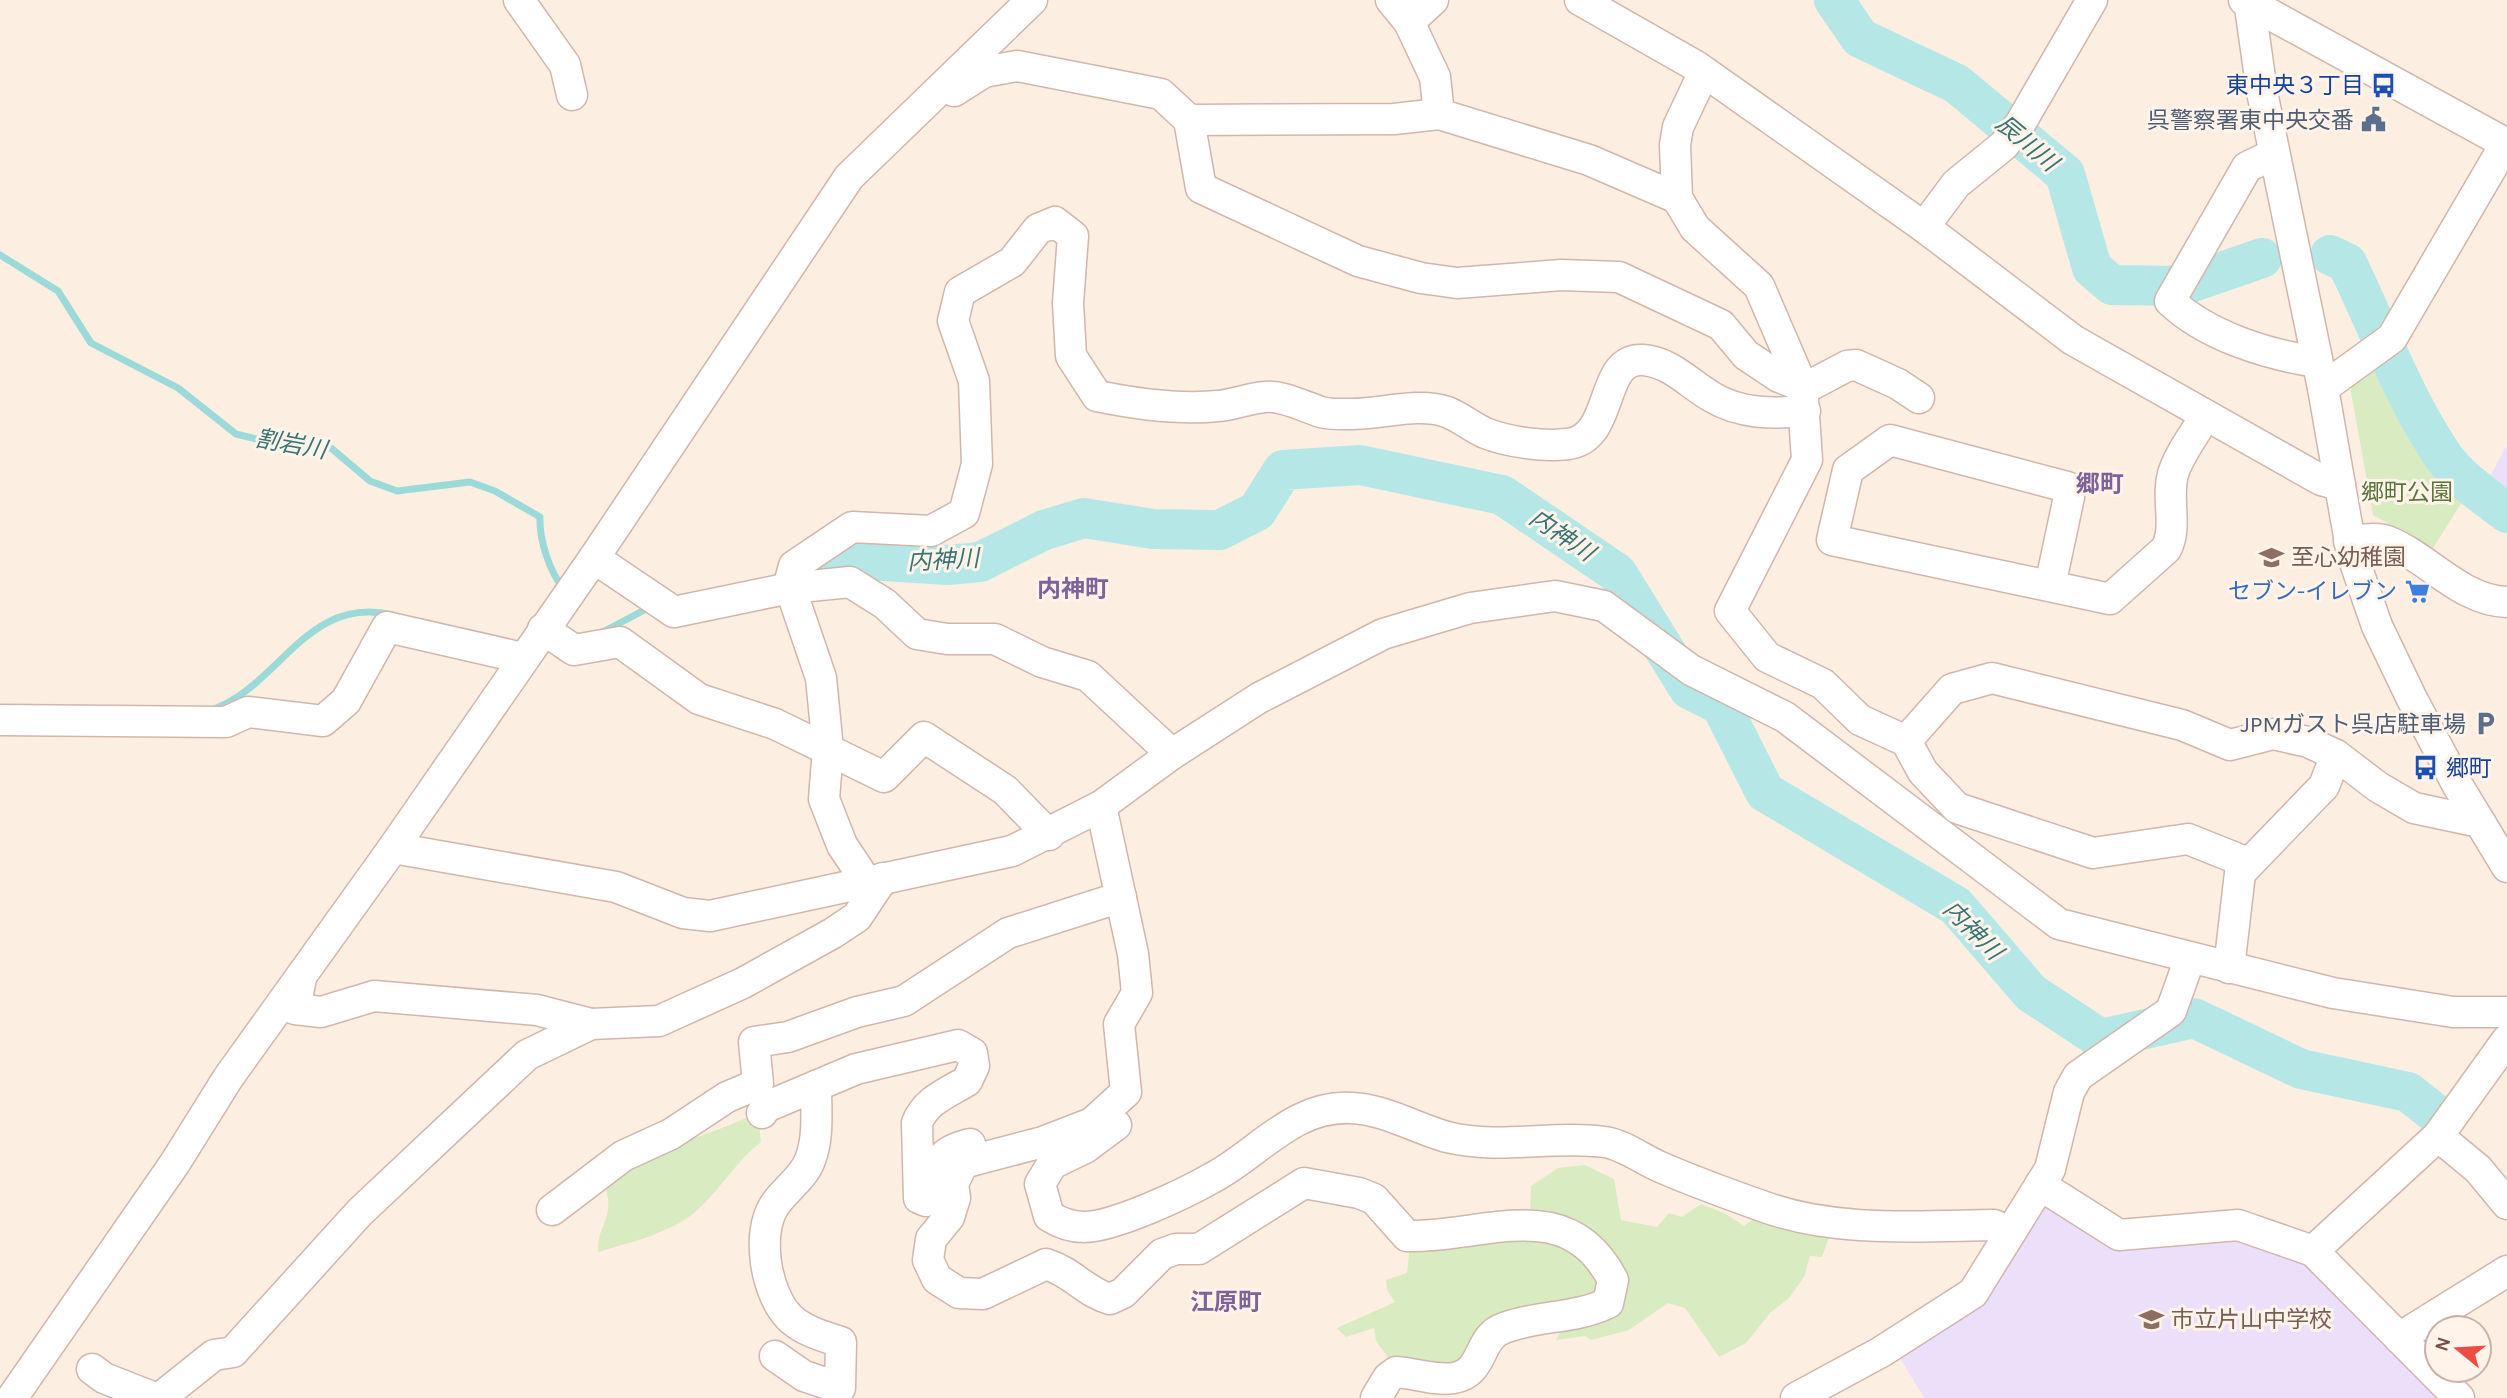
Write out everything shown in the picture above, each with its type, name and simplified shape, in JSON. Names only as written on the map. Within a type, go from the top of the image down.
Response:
[{"type":"street","points":[[519,0],[565,65],[572,95]]},
{"type":"street","points":[[12,1398],[175,1163],[228,1078],[548,632],[594,558],[849,177],[1032,0]]},
{"type":"street","points":[[1433,0],[1400,11],[1435,76],[1439,114]]},
{"type":"street","points":[[1580,0],[1704,72],[1924,227],[2073,340],[2321,480],[2340,485]]},
{"type":"street","points":[[1924,227],[1956,184],[2015,132],[2092,0]]},
{"type":"street","points":[[2247,1],[2506,143],[2384,344],[2320,375],[2188,318],[2170,301],[2247,167],[2274,153]]},
{"type":"street","points":[[2247,1],[2274,153],[2320,375],[2349,541],[2377,625],[2442,756],[2507,867]]},
{"type":"street","points":[[909,119],[984,72],[1017,66],[1161,94],[1189,120],[1201,188],[1358,261],[1421,278],[1457,283],[1561,275],[1619,277],[1720,325],[1758,365],[1803,398]]},
{"type":"street","points":[[1704,72],[1678,127],[1675,145],[1677,198],[1695,228],[1759,286],[1803,398],[1808,460],[1730,611],[1767,657],[1823,684],[1860,720],[1906,741],[1923,772],[1957,808],[2094,853],[2188,839],[2248,863]]},
{"type":"street","points":[[1189,120],[1394,119],[1439,114],[1589,160],[1677,198]]},
{"type":"street","points":[[791,580],[852,527],[931,531],[964,513],[977,464],[975,381],[953,321],[960,292],[1012,262],[1038,229],[1055,222],[1073,236],[1068,303],[1071,356],[1097,396],[1134,404],[1215,406],[1266,397],[1324,413],[1432,410],[1447,412],[1496,436],[1569,444],[1581,440],[1597,427],[1615,376],[1622,367],[1634,360],[1645,360],[1683,375],[1713,398],[1755,412],[1803,398],[1814,384],[1847,366],[1856,365],[1898,384],[1919,398]]},
{"type":"street","points":[[2050,586],[2070,497],[2067,487],[1890,440],[1848,470],[1832,540],[2110,599],[2166,549],[2171,540],[2169,497],[2173,472],[2205,416]]},
{"type":"street","points":[[2349,541],[2385,540],[2475,594],[2495,602],[2507,602]]},
{"type":"street","points":[[594,558],[674,612],[791,580],[850,582],[884,604],[917,634],[947,639],[995,639],[1042,662],[1088,676],[1172,754]]},
{"type":"street","points":[[791,580],[821,678],[828,749],[824,799],[842,845],[874,880]]},
{"type":"street","points":[[393,848],[615,887],[683,913],[710,916],[1012,851],[1049,835],[1101,806],[1172,754],[1259,698],[1383,634],[1470,608],[1555,596],[1604,606],[1691,670],[1785,716],[2059,924],[2333,993],[2453,1012],[2507,1012]]},
{"type":"street","points":[[0,720],[226,722],[248,712],[323,721],[346,701],[387,627],[548,632],[574,650],[620,642],[699,699],[775,724],[884,776],[924,737],[1005,790],[1049,835]]},
{"type":"street","points":[[1906,741],[1952,689],[1993,678],[2182,724],[2230,745],[2273,734],[2308,742],[2336,755],[2378,787],[2414,808],[2480,822]]},
{"type":"street","points":[[2229,968],[2240,873],[2324,786],[2336,755]]},
{"type":"street","points":[[1101,806],[1138,993],[1119,1024],[1126,1092],[1124,1116],[1110,1132],[1052,1164],[1040,1184],[1044,1206],[1049,1216],[1057,1222],[1087,1227],[1128,1216],[1213,1178],[1278,1130],[1320,1111],[1351,1108],[1391,1117],[1448,1137],[1515,1145],[1608,1142],[1765,1208],[1809,1218],[1884,1226],[1994,1225],[2011,1232]]},
{"type":"street","points":[[302,973],[295,1009],[321,1012],[374,996],[537,1010],[591,1024],[659,1021],[793,957],[857,917],[874,880]]},
{"type":"street","points":[[552,1210],[606,1166],[671,1134],[727,1097],[758,1084],[754,1042],[788,1037],[857,1012],[904,1001],[1008,933],[1121,897]]},
{"type":"street","points":[[1796,1398],[1881,1352],[1973,1293],[2050,1169],[2069,1092],[2078,1076],[2171,1011],[2190,958]]},
{"type":"street","points":[[92,1369],[104,1378],[158,1398],[214,1355],[233,1352],[360,1212],[527,1055],[591,1024]]},
{"type":"street","points":[[2313,1251],[2438,1136],[2507,1040]]},
{"type":"street","points":[[762,1113],[766,1107],[856,1069],[947,1045],[966,1047],[972,1053],[972,1075],[967,1081],[925,1106],[916,1123],[919,1198],[926,1201],[935,1167],[942,1157],[959,1147],[974,1143],[998,1153]]},
{"type":"street","points":[[775,1356],[804,1376],[840,1388],[841,1342],[790,1319],[777,1300],[766,1252],[766,1224],[774,1205],[809,1163],[815,1142],[816,1086]]},
{"type":"street","points":[[1126,1092],[1092,1124],[1043,1142],[963,1163],[953,1185],[955,1198],[949,1217],[931,1239],[928,1260],[937,1279],[960,1293],[983,1294],[1046,1264],[1080,1279],[1089,1290],[1110,1299],[1123,1293],[1162,1254],[1176,1249],[1199,1249],[1304,1182],[1359,1193],[1374,1199],[1407,1236],[1430,1237],[1533,1224],[1553,1226],[1581,1241],[1613,1280],[1608,1303],[1595,1309],[1581,1314],[1535,1319],[1501,1328],[1489,1335],[1479,1362],[1462,1376],[1435,1378],[1396,1372],[1388,1378],[1376,1398]]},
{"type":"street","points":[[2438,1136],[2478,1169],[2507,1204]]},
{"type":"street","points":[[2040,1185],[2119,1235],[2238,1225],[2313,1251],[2459,1398]]},
{"type":"street","points":[[2399,1338],[2507,1271]]},
{"type":"shaded area","points":[[2507,445],[2507,497],[2488,480]]},
{"type":"shaded area","name":"市立片山中学校","points":[[2040,1195],[2122,1244],[2259,1236],[2295,1251],[2423,1380],[2423,1384],[2427,1384],[2441,1398],[1924,1398],[1894,1348],[1984,1289]]},
{"type":"green space","name":"郷町公園","points":[[2375,367],[2403,428],[2462,502],[2433,548],[2373,515],[2350,386]]},
{"type":"green space","points":[[758,1112],[761,1142],[694,1213],[661,1232],[598,1252],[600,1234],[608,1212],[604,1185],[621,1171],[658,1151]]},
{"type":"green space","points":[[1585,1165],[1614,1179],[1621,1220],[1657,1227],[1669,1213],[1682,1217],[1701,1204],[1724,1213],[1744,1226],[1760,1213],[1833,1226],[1822,1257],[1810,1256],[1804,1277],[1789,1298],[1770,1313],[1746,1343],[1719,1357],[1685,1308],[1668,1303],[1629,1330],[1591,1340],[1585,1336],[1556,1340],[1562,1328],[1554,1315],[1463,1367],[1394,1366],[1376,1341],[1374,1328],[1346,1337],[1337,1328],[1395,1302],[1387,1290],[1386,1280],[1407,1273],[1410,1246],[1530,1214],[1531,1186],[1558,1168]]},
{"type":"waterway","name":"辰川川","points":[[1834,0],[1860,38],[1957,84],[2065,174],[2092,268],[2112,285],[2181,286],[2262,258]]},
{"type":"waterway","name":"割岩川","points":[[0,255],[58,291],[91,343],[178,388],[236,434],[289,447],[331,448],[370,481],[397,491],[470,482],[495,491],[540,517],[546,556],[564,589]]},
{"type":"waterway","name":"辰川川","points":[[2330,255],[2347,263],[2403,386],[2443,456],[2464,480],[2507,513]]},
{"type":"waterway","name":"内神川","points":[[841,563],[868,560],[948,565],[980,562],[1044,530],[1084,518],[1153,529],[1220,530],[1257,511],[1283,470],[1360,465],[1502,495],[1617,573],[1689,689],[1721,705],[1765,792],[1956,906],[2031,993],[2101,1039],[2194,1018],[2301,1069],[2408,1092],[2436,1114]]},
{"type":"waterway","name":"内神川","points":[[811,569],[841,563]]},
{"type":"waterway","name":"内神川","points":[[599,634],[650,607]]},
{"type":"waterway","name":"割岩川","points":[[211,710],[235,698],[256,682],[315,630],[338,618],[363,612],[393,615]]},
{"type":"place","name":"東中央３丁目","points":[[2384,85]]},
{"type":"place","name":"呉警察署東中央交番","points":[[2374,120]]},
{"type":"place","name":"至心幼稚園","points":[[2271,557]]},
{"type":"place","name":"セブン-イレブン","points":[[2417,591]]},
{"type":"place","name":"JPMガスト呉店駐車場","points":[[2486,724]]},
{"type":"place","name":"郷町","points":[[2426,768]]},
{"type":"place","name":"市立片山中学校","points":[[2151,1319]]},
{"type":"district","name":"郷町","points":[[2100,484]]},
{"type":"district","name":"内神町","points":[[1073,589]]},
{"type":"district","name":"江原町","points":[[1226,1302]]}]
